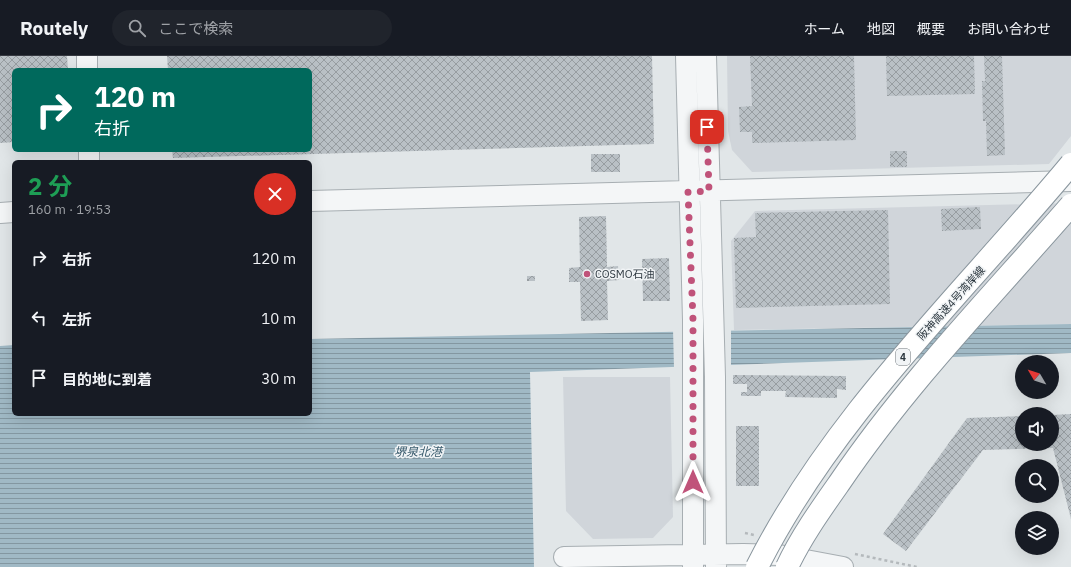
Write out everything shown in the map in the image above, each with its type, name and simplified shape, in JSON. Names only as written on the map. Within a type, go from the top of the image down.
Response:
[{"type":"highway","name":"阪神高速4号湾岸線","points":[[757,567],[797,498],[838,439],[880,384],[1071,164]]},
{"type":"highway","name":"4","points":[[787,567],[820,511],[859,453],[901,399],[1071,205]]},
{"type":"street","points":[[87,56],[88,68]]},
{"type":"street","points":[[686,56],[688,192],[693,320],[693,561]]},
{"type":"street","points":[[706,56],[715,377],[716,561]]},
{"type":"street","points":[[312,201],[1071,182]]},
{"type":"street","points":[[0,213],[12,212]]},
{"type":"street","points":[[564,557],[716,561],[779,555],[843,567]]},
{"type":"shaded area","points":[[727,56],[1071,56],[1071,136],[1049,164],[752,172],[732,150],[728,131]]},
{"type":"shaded area","points":[[1071,203],[1071,324],[734,330],[731,241],[755,211]]},
{"type":"shaded area","points":[[563,377],[670,377],[673,517],[653,538],[593,539],[566,511]]},
{"type":"water","name":"堺泉北港","points":[[1071,324],[1071,353],[530,372],[534,567],[0,567],[0,346],[12,345],[12,416],[312,416],[312,339]]},
{"type":"pier","points":[[731,328],[731,366],[674,368],[673,329]]},
{"type":"building","points":[[0,56],[67,56],[68,68],[12,68],[12,142],[0,143]]},
{"type":"building","points":[[167,56],[652,56],[654,144],[173,158],[172,152],[312,152],[312,68],[168,68]]},
{"type":"building","points":[[750,56],[854,56],[856,140],[752,143],[752,132],[740,132],[739,107],[752,106]]},
{"type":"building","points":[[886,56],[974,56],[975,94],[887,96]]},
{"type":"building","points":[[984,56],[1002,56],[1005,155],[987,156],[986,121],[983,121],[982,81],[985,81]]},
{"type":"building","points":[[890,151],[907,151],[907,167],[890,167]]},
{"type":"building","points":[[591,154],[620,154],[620,172],[591,172]]},
{"type":"building","points":[[980,207],[981,229],[942,231],[941,209]]},
{"type":"building","points":[[888,210],[890,304],[736,308],[734,238],[756,237],[755,213]]},
{"type":"building","points":[[606,216],[607,267],[618,266],[619,280],[607,281],[608,320],[581,321],[580,282],[569,282],[569,268],[580,267],[579,217]]},
{"type":"building","points":[[669,258],[670,301],[643,301],[642,259]]},
{"type":"building","points":[[527,276],[535,276],[535,281],[527,281]]},
{"type":"building","points":[[733,375],[846,376],[846,390],[837,389],[837,398],[785,397],[786,391],[761,391],[761,396],[741,396],[741,392],[747,392],[747,384],[733,384]]},
{"type":"building","points":[[1071,414],[1071,519],[1059,472],[1059,459],[1056,459],[1054,451],[1059,451],[1059,415]]},
{"type":"building","points":[[1015,416],[1015,449],[983,450],[906,551],[883,534],[967,418]]},
{"type":"building","points":[[736,426],[759,426],[759,486],[736,486]]},
{"type":"place","name":"COSMO石油","points":[[587,274]]},
{"type":"route","points":[[693,482],[693,320],[688,192],[709,191],[707,127]]}]
